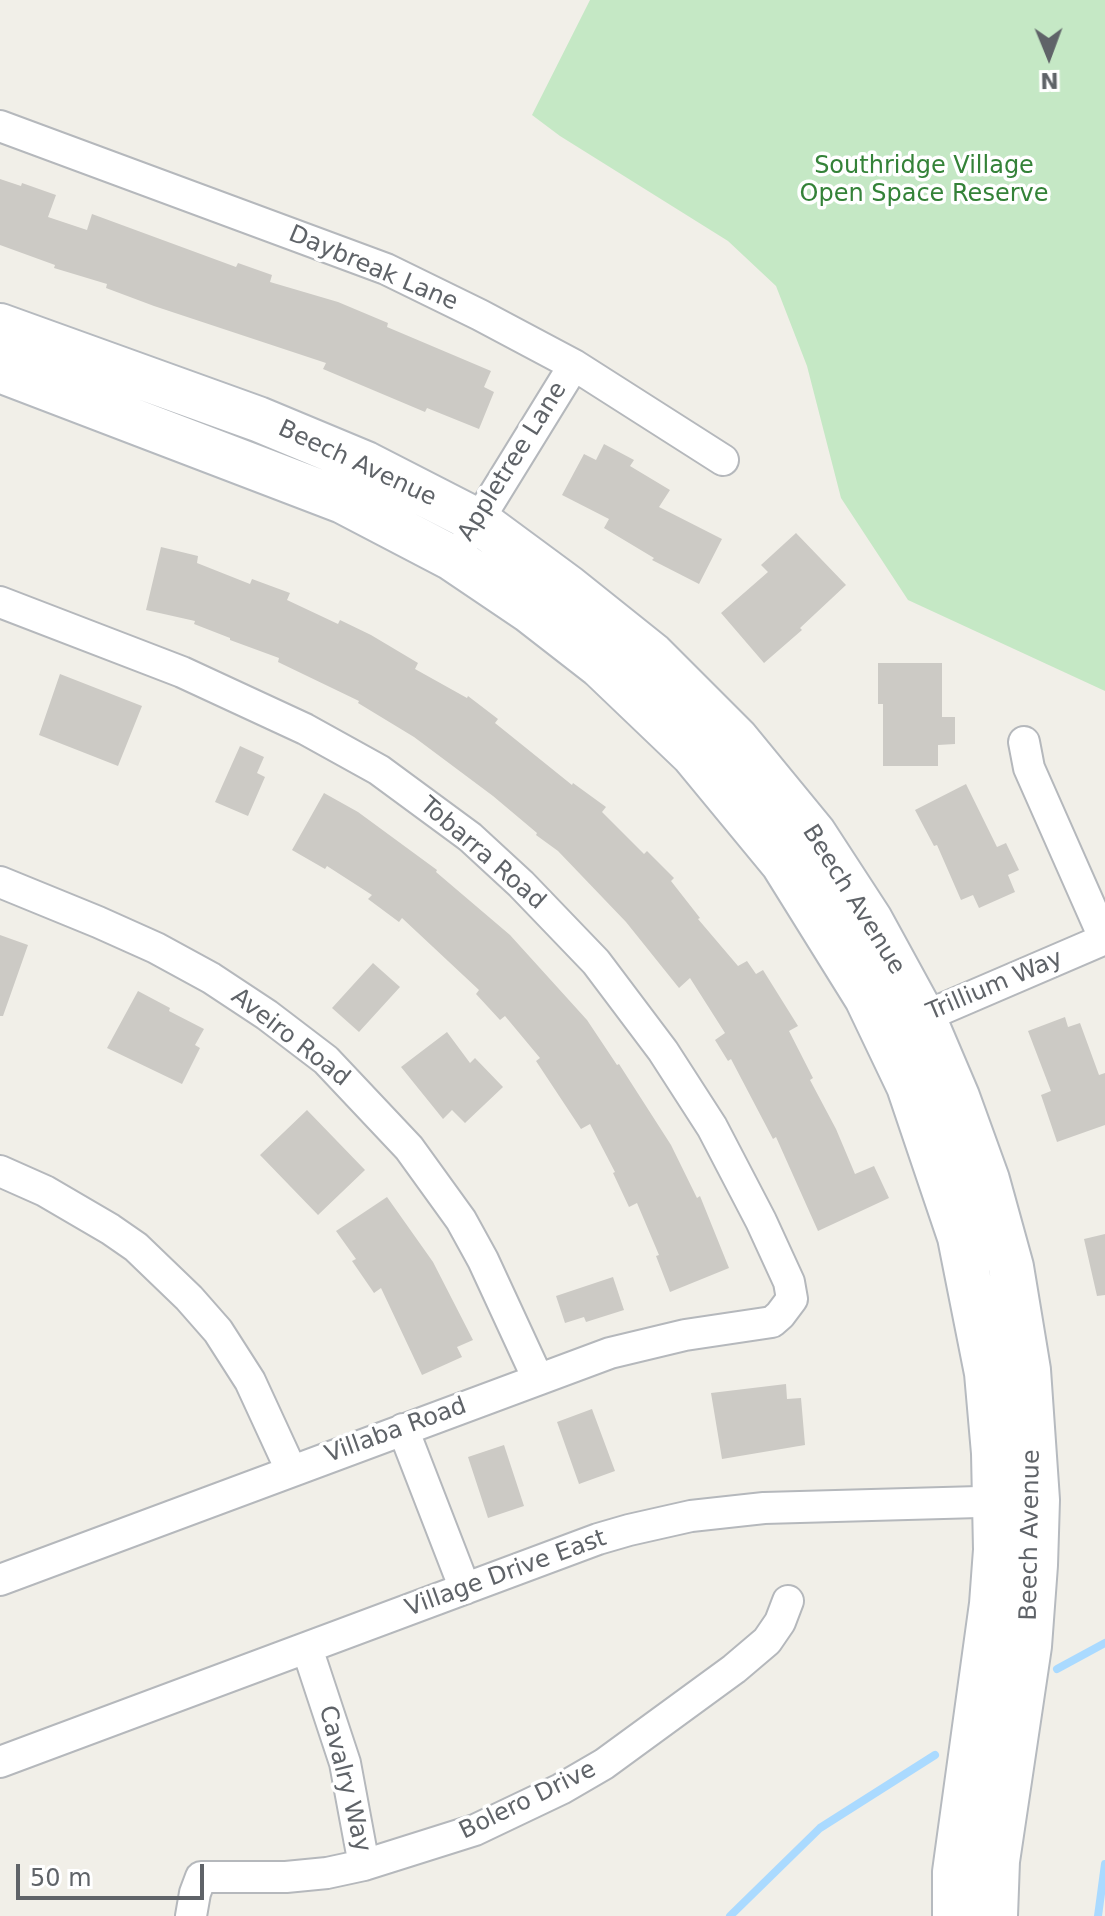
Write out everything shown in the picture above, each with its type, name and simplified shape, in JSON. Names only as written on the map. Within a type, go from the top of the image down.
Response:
[{"type":"street","name":"Daybreak Lane","points":[[0,126],[386,269],[574,365],[723,460]]},
{"type":"street","name":"Beech Avenue","points":[[0,326],[258,419],[366,464],[479,522],[567,587],[652,655],[736,739],[814,834],[870,920],[904,1025]]},
{"type":"street","name":"Appletree Lane","points":[[452,558],[479,522],[574,365]]},
{"type":"street","name":"Beech Avenue","points":[[0,370],[343,501],[452,558],[529,610],[601,666],[693,754],[783,863],[867,998],[904,1025],[957,1097],[987,1180],[1011,1267],[1028,1370],[1016,1501],[992,1604],[955,1872],[955,1916]]},
{"type":"street","name":"Tobarra Road","points":[[0,602],[182,672],[305,729],[379,770],[470,837],[521,884],[596,962],[663,1051],[712,1127],[761,1221],[789,1282],[792,1299]]},
{"type":"street","points":[[1024,742],[1029,768],[1105,940]]},
{"type":"street","name":"Aveiro Road","points":[[0,882],[127,935],[211,978],[326,1060],[409,1148],[461,1220],[538,1379]]},
{"type":"street","name":"Trillium Way","points":[[904,1025],[1105,940]]},
{"type":"street","points":[[0,1171],[45,1191],[89,1216],[136,1247],[181,1289],[218,1331],[250,1381],[291,1470]]},
{"type":"street","name":"Villaba Road","points":[[0,1580],[610,1353],[712,1331],[761,1326],[772,1322],[792,1299]]},
{"type":"street","points":[[403,1429],[465,1589]]},
{"type":"street","name":"Beech Avenue","points":[[995,1916],[997,1861],[1029,1646],[1035,1565],[1016,1501]]},
{"type":"street","name":"Village Drive East","points":[[0,1762],[598,1539],[691,1516],[804,1506],[1016,1501]]},
{"type":"street","name":"Bolero Drive","points":[[191,1916],[201,1877],[286,1877],[327,1873],[364,1865],[475,1830],[514,1814],[604,1764],[686,1706],[767,1641],[780,1622],[788,1601]]},
{"type":"street","name":"Cavalry Way","points":[[307,1648],[345,1763],[364,1865]]},
{"type":"green space","name":"Southridge Village Open Space Reserve","points":[[590,0],[1105,0],[1105,691],[908,600],[841,498],[807,366],[776,286],[728,241],[560,136],[532,115]]},
{"type":"building","points":[[0,179],[56,195],[48,217],[87,230],[92,214],[236,267],[238,263],[272,275],[270,282],[338,302],[388,323],[387,327],[491,371],[484,387],[494,392],[479,429],[427,408],[425,412],[323,369],[326,363],[154,306],[106,288],[107,284],[54,268],[55,265],[0,245]]},
{"type":"building","points":[[604,444],[634,460],[630,466],[670,490],[659,507],[722,539],[699,584],[652,560],[654,558],[604,528],[609,519],[562,495],[584,454],[596,460]]},
{"type":"building","points":[[796,533],[846,585],[764,663],[721,613],[768,572],[761,565]]},
{"type":"building","points":[[161,547],[198,556],[197,563],[250,584],[252,579],[290,593],[287,600],[338,624],[340,620],[371,635],[418,663],[415,669],[468,696],[498,719],[495,723],[572,785],[606,807],[602,812],[644,854],[647,851],[674,878],[671,881],[698,919],[738,966],[747,961],[756,974],[763,970],[798,1026],[789,1031],[855,1174],[874,1166],[889,1198],[818,1231],[776,1137],[773,1139],[731,1059],[728,1061],[715,1040],[725,1033],[690,978],[679,988],[626,922],[558,851],[493,796],[414,737],[359,701],[278,662],[279,658],[230,640],[194,624],[195,621],[146,610]]},
{"type":"building","points":[[878,663],[942,663],[942,717],[955,717],[955,744],[938,745],[938,766],[883,766],[883,704],[878,704]]},
{"type":"building","points":[[60,674],[142,706],[118,766],[39,735]]},
{"type":"building","points":[[240,746],[264,757],[257,773],[265,777],[248,816],[215,802]]},
{"type":"building","points":[[966,784],[997,847],[1006,843],[1019,870],[1008,875],[1015,892],[979,908],[973,895],[961,900],[937,845],[934,846],[915,810]]},
{"type":"building","points":[[324,793],[358,812],[437,870],[510,935],[587,1020],[671,1145],[697,1198],[700,1196],[729,1268],[670,1292],[656,1256],[659,1255],[637,1203],[629,1207],[590,1124],[581,1129],[536,1061],[540,1058],[505,1016],[500,1020],[476,994],[479,990],[402,918],[399,922],[368,899],[372,895],[327,866],[325,869],[292,850]]},
{"type":"building","points":[[0,935],[28,945],[3,1016],[0,1016]]},
{"type":"building","points":[[373,963],[400,987],[359,1032],[332,1008]]},
{"type":"building","points":[[138,991],[204,1029],[195,1045],[200,1048],[182,1084],[107,1048]]},
{"type":"building","points":[[1065,1017],[1068,1027],[1080,1023],[1099,1075],[1105,1073],[1105,1125],[1057,1142],[1041,1095],[1051,1091],[1028,1031]]},
{"type":"building","points":[[447,1032],[470,1063],[475,1058],[503,1087],[465,1123],[452,1110],[443,1119],[401,1067]]},
{"type":"building","points":[[307,1110],[365,1170],[318,1215],[260,1155]]},
{"type":"building","points":[[387,1197],[433,1262],[473,1340],[457,1347],[462,1357],[422,1375],[381,1288],[374,1293],[352,1261],[356,1259],[336,1231]]},
{"type":"building","points":[[1105,1234],[1105,1295],[1097,1296],[1084,1239]]},
{"type":"building","points":[[613,1277],[624,1310],[586,1322],[584,1317],[565,1323],[556,1296]]},
{"type":"building","points":[[786,1384],[787,1399],[801,1398],[805,1445],[722,1459],[711,1393]]},
{"type":"building","points":[[592,1409],[615,1471],[579,1484],[557,1422]]},
{"type":"building","points":[[504,1445],[524,1506],[488,1518],[468,1457]]},
{"type":"waterway","points":[[1057,1669],[1105,1643]]},
{"type":"waterway","points":[[730,1916],[820,1828],[935,1755]]},
{"type":"waterway","points":[[1098,1916],[1105,1864]]}]
